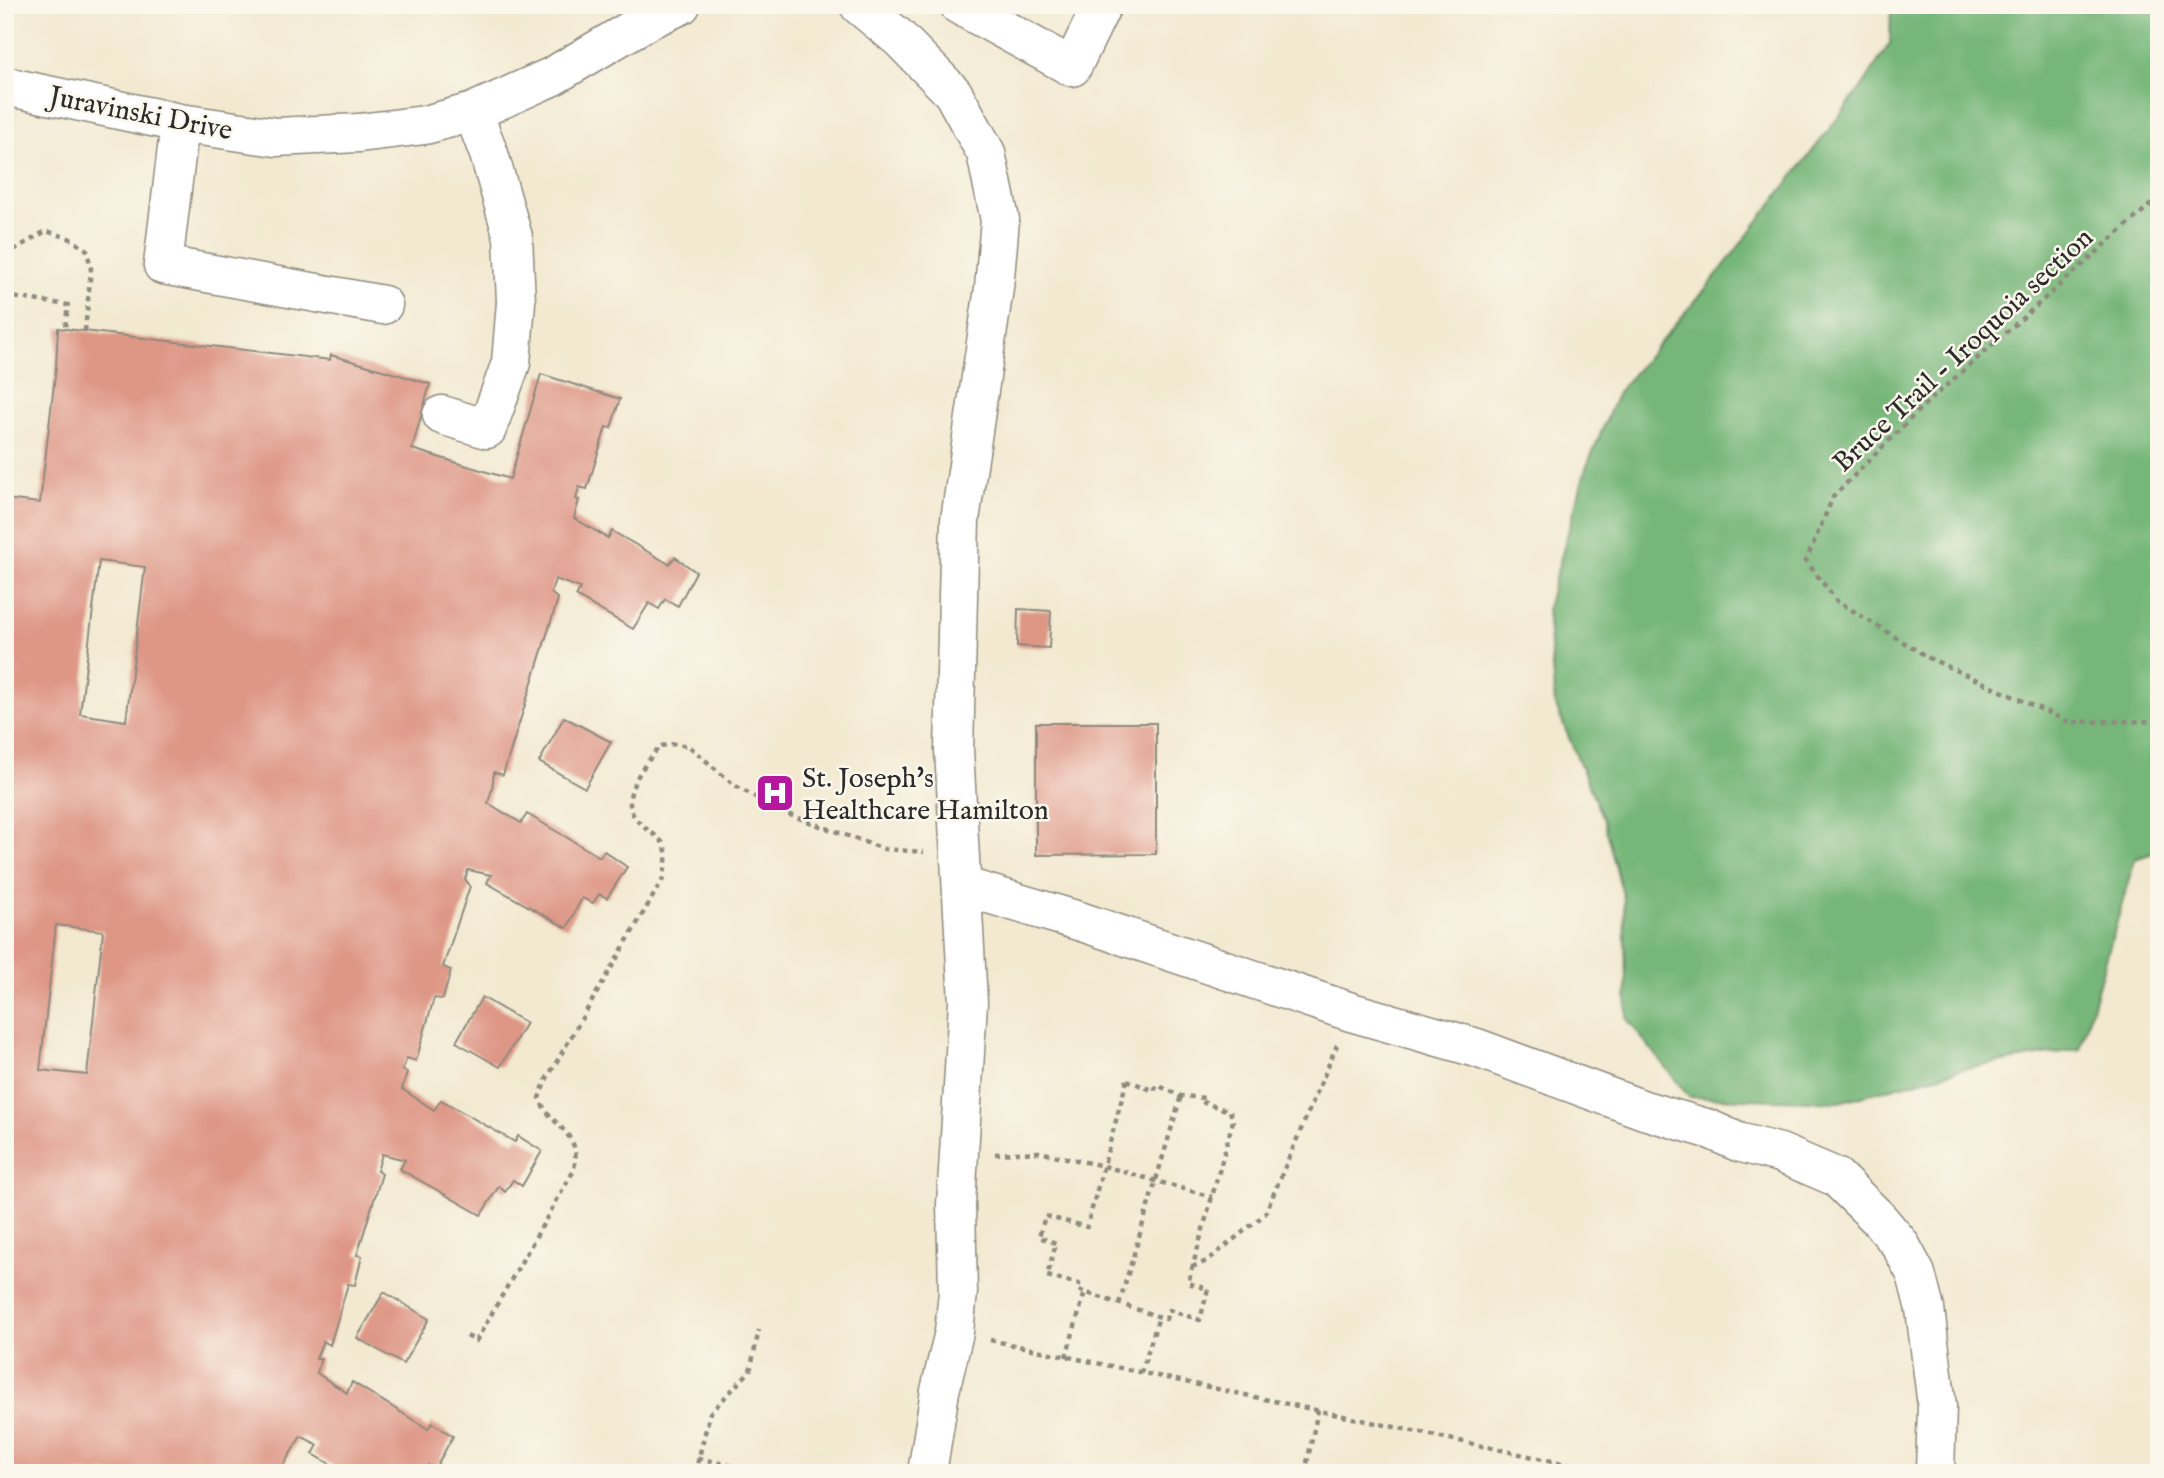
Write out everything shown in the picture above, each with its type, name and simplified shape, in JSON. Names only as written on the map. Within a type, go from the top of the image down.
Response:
[{"type":"lane","name":"Juravinski Drive","points":[[5,86],[180,123],[276,137],[359,133],[425,125],[473,112],[553,76],[648,20],[681,5]]},
{"type":"lane","points":[[859,5],[900,38],[953,93],[986,153],[1000,220],[960,520],[954,750],[968,1002],[956,1204],[957,1305],[927,1473]]},
{"type":"lane","points":[[959,5],[1072,67],[1102,5]]},
{"type":"lane","points":[[442,415],[486,429],[511,363],[516,302],[513,237],[489,155],[473,112]]},
{"type":"lane","points":[[180,123],[163,265],[383,305]]},
{"type":"lane","points":[[961,870],[1082,922],[1351,1012],[1477,1048],[1644,1110],[1709,1129],[1738,1142],[1780,1153],[1836,1177],[1900,1244],[1916,1274],[1925,1309],[1937,1406],[1936,1473]]},
{"type":"path","name":"Bruce Trail - Iroquoia section","points":[[2159,197],[1921,408],[1833,497],[1806,561],[1837,601],[1929,658],[2069,722],[2159,719]]},
{"type":"path","points":[[5,255],[46,231],[69,239],[87,250],[91,270],[85,331]]},
{"type":"path","points":[[5,296],[68,305],[65,329]]},
{"type":"path","points":[[467,1336],[476,1341],[573,1172],[577,1160],[575,1147],[567,1130],[549,1115],[539,1098],[545,1080],[663,879],[666,848],[660,839],[636,820],[630,807],[630,795],[639,771],[660,746],[690,746],[734,785],[782,812],[884,849],[961,870]]},
{"type":"path","points":[[1192,1267],[1207,1261],[1265,1214],[1324,1078]]},
{"type":"path","points":[[1127,1080],[1154,1091],[1157,1085],[1181,1096],[1206,1098],[1205,1103],[1230,1111],[1233,1121],[1212,1197],[1188,1283],[1208,1289],[1200,1320],[1169,1310],[1166,1320],[1078,1290],[1079,1284],[1047,1276],[1056,1243],[1039,1237],[1045,1216],[1087,1227],[1127,1080]]},
{"type":"path","points":[[1119,1304],[1181,1096]]},
{"type":"path","points":[[960,1155],[1039,1152],[1104,1166],[1212,1197]]},
{"type":"path","points":[[1066,1357],[1085,1292]]},
{"type":"path","points":[[1140,1373],[1159,1317]]},
{"type":"path","points":[[695,1473],[710,1413],[750,1371],[760,1331]]},
{"type":"path","points":[[979,1338],[1608,1473]]},
{"type":"path","points":[[1305,1473],[1318,1410]]},
{"type":"path","points":[[698,1458],[764,1473]]},
{"type":"green space","points":[[1891,5],[2159,5],[2159,851],[2135,859],[2080,1049],[1967,1068],[1839,1102],[1689,1097],[1627,1019],[1624,899],[1603,819],[1555,704],[1547,608],[1586,468],[1618,392],[1713,280],[1861,88],[1890,43]]},
{"type":"building","points":[[58,328],[330,360],[331,355],[430,384],[412,449],[510,479],[541,374],[620,399],[611,428],[606,427],[587,489],[579,487],[574,518],[608,538],[612,531],[669,564],[675,557],[696,572],[678,606],[665,599],[659,609],[649,603],[633,629],[576,596],[580,588],[555,579],[551,593],[558,599],[503,775],[494,772],[488,803],[521,823],[527,814],[600,857],[604,851],[627,867],[607,898],[599,894],[593,903],[582,898],[567,928],[487,883],[491,875],[468,870],[465,879],[470,886],[443,967],[451,970],[443,999],[434,998],[416,1061],[407,1058],[402,1070],[407,1073],[402,1089],[434,1110],[441,1100],[515,1142],[518,1136],[542,1151],[522,1186],[513,1180],[505,1192],[499,1186],[481,1215],[400,1169],[405,1160],[382,1154],[377,1171],[382,1174],[357,1255],[362,1256],[355,1285],[348,1284],[330,1345],[323,1341],[316,1358],[321,1358],[317,1373],[347,1393],[352,1382],[428,1429],[432,1423],[453,1436],[435,1469],[428,1465],[423,1473],[346,1473],[313,1454],[318,1445],[301,1436],[281,1469],[286,1473],[5,1473],[5,499],[40,503]],"holes":[[[99,561],[145,567],[126,721],[80,714]],[[56,925],[103,931],[87,1075],[40,1070]]]},
{"type":"building","points":[[1018,609],[1051,611],[1049,648],[1017,646]]},
{"type":"building","points":[[564,717],[611,742],[585,788],[539,762]]},
{"type":"building","points":[[1036,723],[1156,723],[1156,854],[1036,855]]},
{"type":"building","points":[[482,997],[526,1023],[500,1067],[456,1042]]},
{"type":"building","points":[[384,1292],[429,1319],[403,1364],[357,1338]]},
{"type":"place","name":"St. Joseph's Healthcare Hamilton","points":[[775,793]]}]
